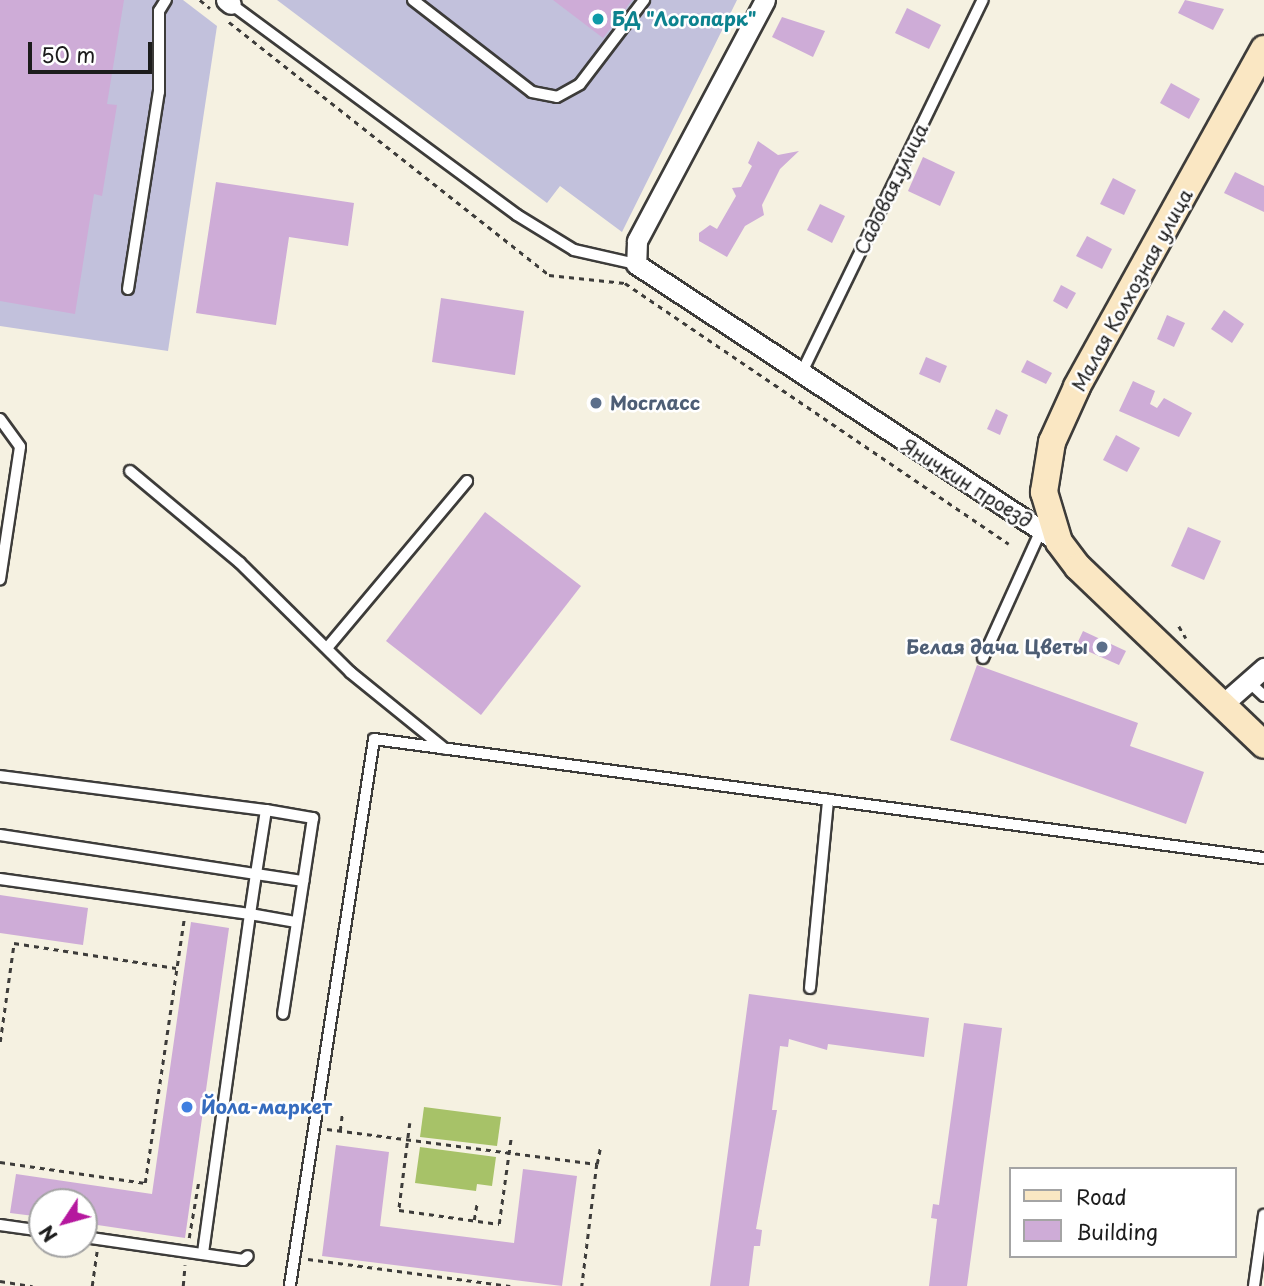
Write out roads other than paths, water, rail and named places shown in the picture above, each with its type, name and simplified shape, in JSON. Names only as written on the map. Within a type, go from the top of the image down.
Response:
[{"type":"street","points":[[635,264],[637,241],[765,0]]},
{"type":"street","name":"Малая Колхозная улица","points":[[1050,536],[1044,492],[1052,442],[1264,49]]},
{"type":"street","name":"Яничкин проезд","points":[[635,264],[800,377],[1050,536],[1264,745]]},
{"type":"street","points":[[1223,704],[1264,668]]},
{"type":"lane","points":[[128,289],[159,92],[159,12],[166,0]]},
{"type":"lane","points":[[413,0],[532,92],[557,97],[580,84],[644,0]]},
{"type":"lane","name":"Садовая улица","points":[[800,377],[983,0]]},
{"type":"lane","points":[[227,7],[517,215],[574,250],[635,264]]},
{"type":"lane","points":[[0,419],[20,447],[0,580]]},
{"type":"lane","points":[[130,471],[240,563],[327,649],[446,749]]},
{"type":"lane","points":[[327,649],[467,481]]},
{"type":"lane","points":[[983,658],[1050,536]]},
{"type":"lane","points":[[1248,681],[1264,696]]},
{"type":"lane","points":[[290,1285],[310,1126],[374,739],[1264,858]]},
{"type":"lane","points":[[0,776],[313,818],[282,1014]]},
{"type":"lane","points":[[810,988],[828,800]]},
{"type":"lane","points":[[202,1254],[266,810]]},
{"type":"lane","points":[[0,835],[303,881]]},
{"type":"lane","points":[[0,879],[296,922]]},
{"type":"lane","points":[[1254,1286],[1264,1215]]},
{"type":"lane","points":[[0,1225],[28,1229]]},
{"type":"lane","points":[[98,1239],[202,1254],[248,1256]]},
{"type":"place","name":"БД \"Логопарк\"","points":[[598,19]]},
{"type":"place","name":"Мосгласс","points":[[596,403]]},
{"type":"place","name":"Белая дача Цветы","points":[[1102,647]]},
{"type":"place","name":"Йола-маркет","points":[[187,1107]]}]
